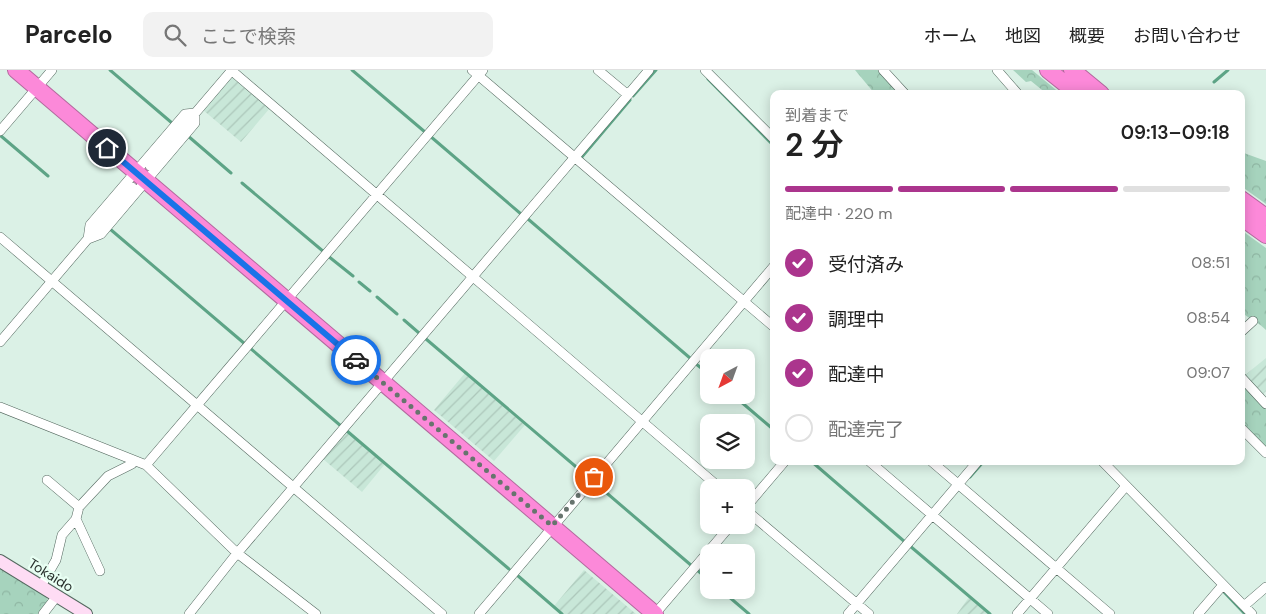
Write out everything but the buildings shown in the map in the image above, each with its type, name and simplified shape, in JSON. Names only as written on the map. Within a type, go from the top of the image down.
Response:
[{"type":"highway","points":[[16,70],[655,614]]},
{"type":"highway","points":[[1048,70],[1073,90]]},
{"type":"highway","points":[[1072,70],[1096,90]]},
{"type":"highway","points":[[1245,202],[1266,217]]},
{"type":"highway","points":[[1245,220],[1266,235]]},
{"type":"main road","name":"Tokaido","points":[[0,561],[57,596],[79,612]]},
{"type":"street","points":[[0,132],[52,70]]},
{"type":"street","points":[[0,342],[231,70],[710,479]]},
{"type":"street","points":[[598,70],[628,95]]},
{"type":"street","points":[[189,614],[237,553],[649,70]]},
{"type":"street","points":[[705,70],[770,135]]},
{"type":"street","points":[[883,70],[901,90]]},
{"type":"street","points":[[998,70],[1015,90]]},
{"type":"street","points":[[146,465],[478,72],[574,158],[770,324]]},
{"type":"street","points":[[88,239],[101,234],[185,114],[195,113]]},
{"type":"street","points":[[88,239],[90,225],[195,123],[195,113]]},
{"type":"street","points":[[0,237],[442,614]]},
{"type":"street","points":[[479,614],[770,271]]},
{"type":"street","points":[[1245,328],[1253,321]]},
{"type":"street","points":[[1245,381],[1266,404]]},
{"type":"street","points":[[0,407],[146,465],[237,553],[316,614]]},
{"type":"street","points":[[1245,432],[1266,453]]},
{"type":"street","points":[[41,586],[56,560],[62,535],[76,518],[79,507],[108,476],[132,464],[133,460]]},
{"type":"street","points":[[755,497],[782,465]]},
{"type":"street","points":[[874,465],[1048,614]]},
{"type":"street","points":[[936,465],[1110,614]]},
{"type":"street","points":[[848,614],[975,465]]},
{"type":"street","points":[[1106,465],[1252,614]]},
{"type":"street","points":[[47,480],[79,507]]},
{"type":"street","points":[[1017,614],[1126,486]]},
{"type":"street","points":[[755,516],[868,614]]},
{"type":"street","points":[[76,518],[100,571]]},
{"type":"street","points":[[655,614],[723,534]]},
{"type":"street","points":[[1198,614],[1223,585]]},
{"type":"street","points":[[1244,606],[1266,587]]},
{"type":"street","points":[[43,614],[57,596]]},
{"type":"shaded area","points":[[232,75],[270,108],[241,142],[203,110]]},
{"type":"shaded area","points":[[1266,358],[1266,391],[1262,395],[1245,375]]},
{"type":"shaded area","points":[[465,373],[525,425],[494,461],[434,410]]},
{"type":"shaded area","points":[[346,431],[385,464],[362,492],[323,459]]},
{"type":"shaded area","points":[[584,570],[636,614],[563,614],[554,606]]},
{"type":"shaded area","points":[[969,597],[989,614],[957,614]]},
{"type":"green space","points":[[855,70],[879,70],[897,90],[872,90]]},
{"type":"green space","points":[[1013,70],[1032,70],[1056,90],[1042,90],[1031,81],[1026,82]]},
{"type":"green space","points":[[1245,153],[1266,161],[1266,204],[1245,189]]},
{"type":"green space","points":[[1245,233],[1266,248],[1266,330],[1245,315]]},
{"type":"green space","points":[[1245,385],[1266,408],[1266,448],[1245,426]]},
{"type":"green space","points":[[0,568],[46,597],[49,602],[39,614],[0,614]]},
{"type":"waterway","points":[[110,70],[172,123]]},
{"type":"waterway","points":[[352,70],[425,132]]},
{"type":"waterway","points":[[633,96],[656,70]]},
{"type":"waterway","points":[[1214,82],[1228,70]]},
{"type":"waterway","points":[[708,79],[770,142]]},
{"type":"waterway","points":[[582,159],[630,100]]},
{"type":"waterway","points":[[1,136],[48,176]]},
{"type":"waterway","points":[[188,136],[231,173]]},
{"type":"waterway","points":[[430,136],[521,214]]},
{"type":"waterway","points":[[242,183],[324,252]]},
{"type":"waterway","points":[[528,219],[690,358]]},
{"type":"waterway","points":[[110,229],[245,344]]},
{"type":"waterway","points":[[328,256],[353,276]]},
{"type":"waterway","points":[[359,282],[370,291]]},
{"type":"waterway","points":[[377,297],[397,314]]},
{"type":"waterway","points":[[404,320],[419,333]]},
{"type":"waterway","points":[[426,339],[588,477]]},
{"type":"waterway","points":[[250,348],[341,426]]},
{"type":"waterway","points":[[696,364],[700,367]]},
{"type":"waterway","points":[[744,404],[770,427]]},
{"type":"waterway","points":[[347,431],[509,569]]},
{"type":"waterway","points":[[816,465],[905,542]]},
{"type":"waterway","points":[[970,477],[980,465]]},
{"type":"waterway","points":[[595,483],[692,566]]},
{"type":"waterway","points":[[910,546],[990,614]]},
{"type":"waterway","points":[[517,575],[562,614]]},
{"type":"waterway","points":[[1224,592],[1245,614]]},
{"type":"waterway","points":[[732,599],[749,614]]},
{"type":"way so far","points":[[356,360],[552,526],[594,477]]},
{"type":"route","points":[[107,148],[356,360]]}]
